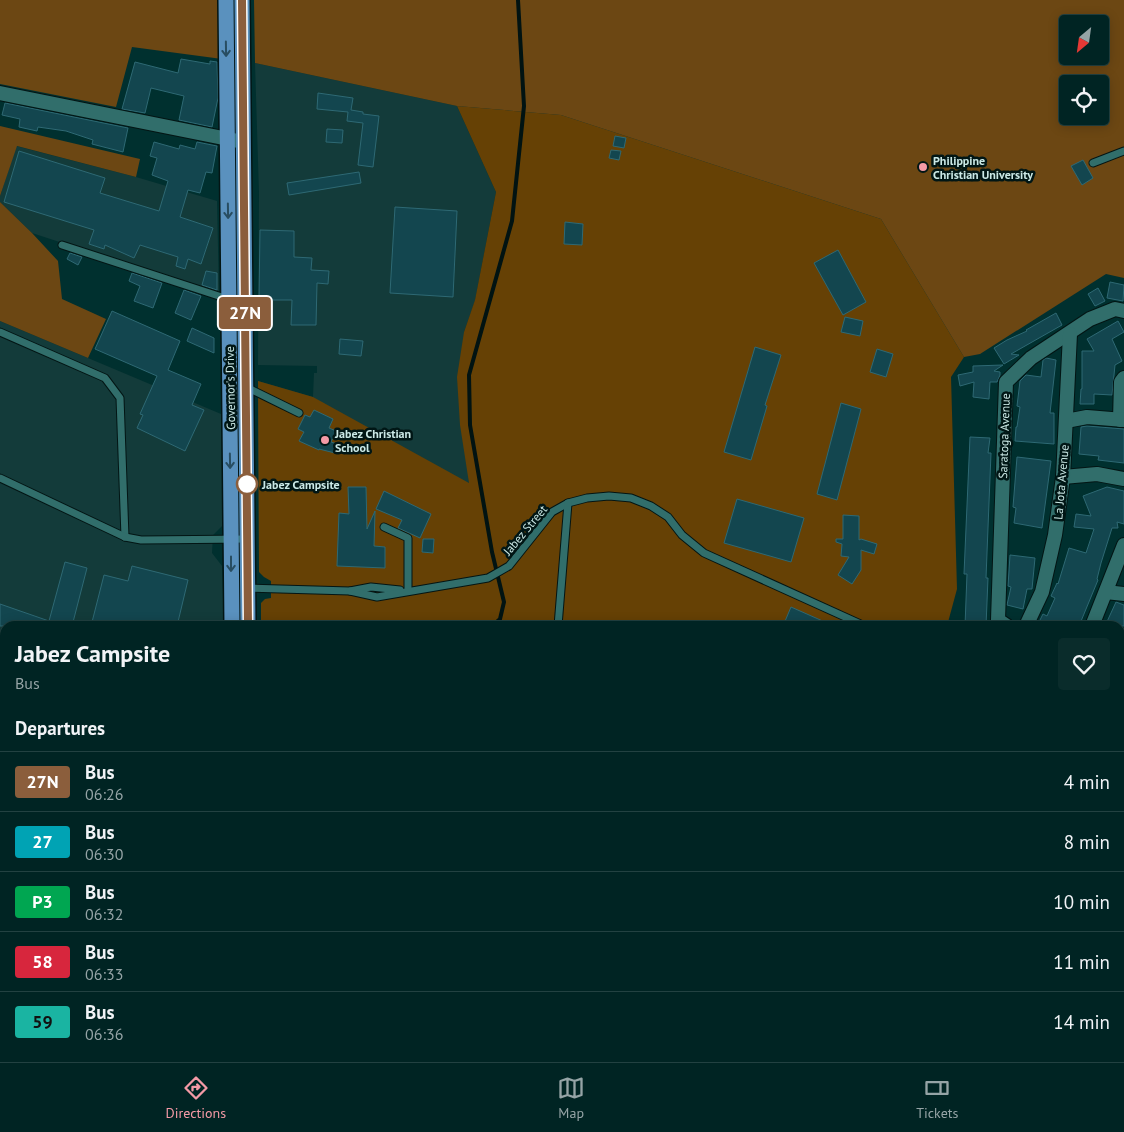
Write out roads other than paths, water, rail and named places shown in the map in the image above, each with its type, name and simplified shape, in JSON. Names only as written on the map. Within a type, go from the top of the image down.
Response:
[{"type":"highway","name":"Governor's Drive","points":[[226,0],[232,621]]},
{"type":"highway","name":"Governor's Drive","points":[[242,0],[248,621]]},
{"type":"street","points":[[0,93],[243,142]]},
{"type":"street","name":"Saratoga Avenue","points":[[1000,621],[998,620],[1006,382],[1031,358],[1090,319],[1115,309],[1124,311]]},
{"type":"street","name":"La Jota Avenue","points":[[1028,621],[1042,592],[1056,535],[1063,477],[1070,334]]},
{"type":"street","points":[[1066,421],[1087,417],[1122,420],[1121,382],[1124,378]]},
{"type":"street","points":[[1063,477],[1097,474],[1124,479]]},
{"type":"street","points":[[1094,621],[1124,545]]},
{"type":"street","points":[[1106,592],[1124,594]]},
{"type":"lane","points":[[1093,163],[1124,151]]},
{"type":"lane","points":[[62,245],[229,299]]},
{"type":"lane","points":[[0,332],[105,378],[120,398],[125,537]]},
{"type":"lane","points":[[246,387],[299,412]]},
{"type":"lane","points":[[0,478],[125,537],[141,540],[248,540]]},
{"type":"lane","name":"Jabez Street","points":[[232,588],[350,591],[371,587],[408,591],[488,578],[509,566],[552,512],[568,503],[587,498],[609,496],[631,498],[644,503],[668,517],[682,535],[704,553],[854,621]]},
{"type":"lane","points":[[558,621],[568,503]]},
{"type":"lane","points":[[384,526],[408,538],[408,591]]},
{"type":"waterway","points":[[498,621],[500,619],[504,602],[492,552],[470,425],[469,375],[512,221],[524,106],[518,0]]},
{"type":"place","name":"Philippine Christian University","points":[[923,167]]},
{"type":"place","name":"Jabez Christian School","points":[[325,440]]},
{"type":"place","name":"Jabez Campsite","points":[[247,484]]}]
